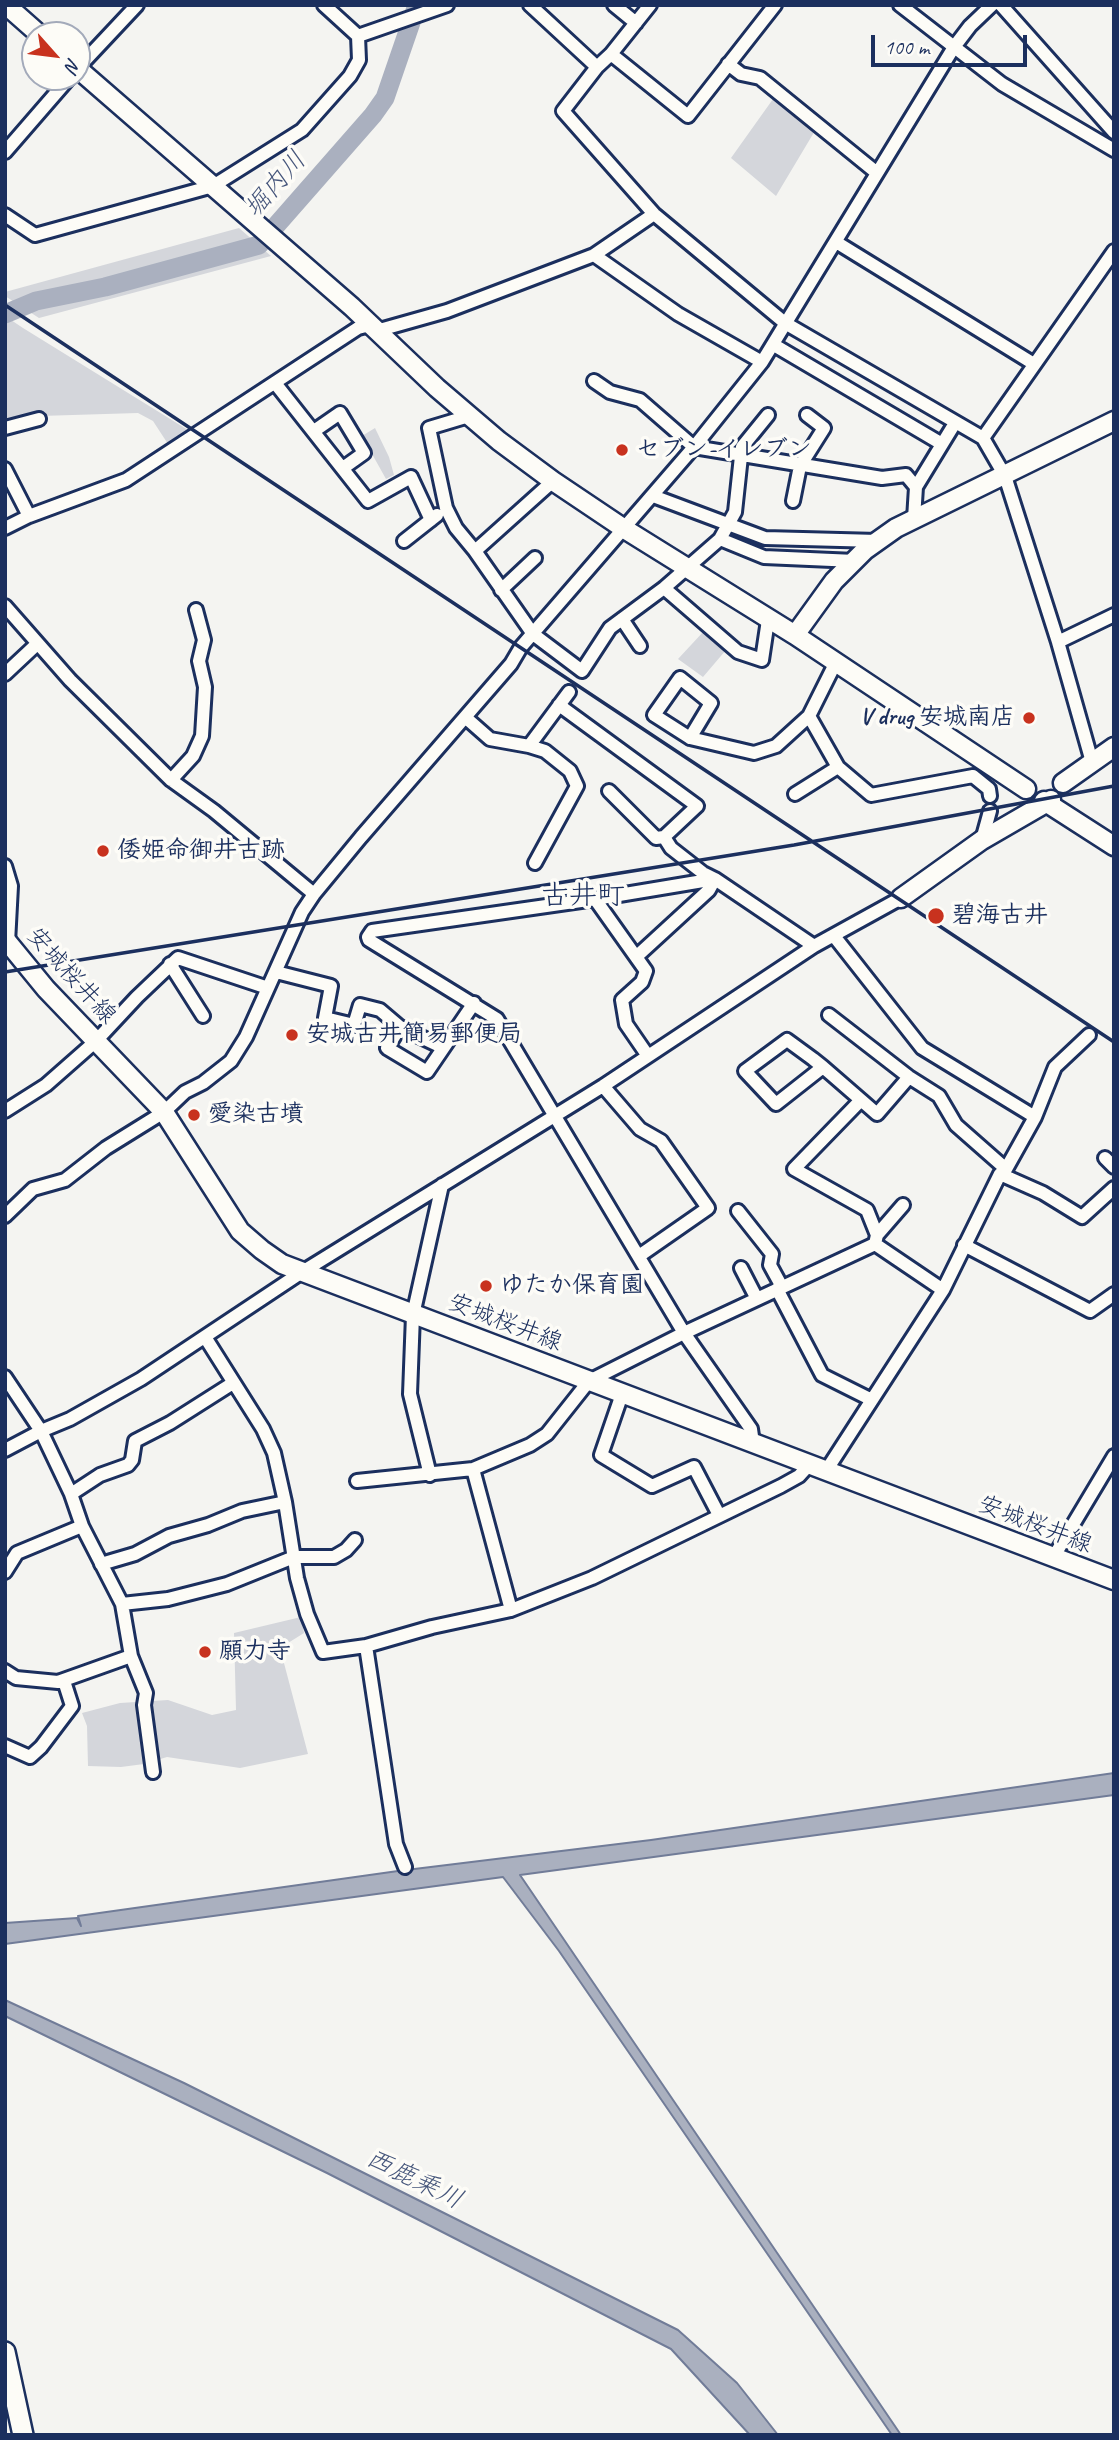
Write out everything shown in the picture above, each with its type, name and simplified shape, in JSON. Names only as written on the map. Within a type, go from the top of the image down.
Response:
[{"type":"main road","points":[[5,2352],[23,2435]]},
{"type":"street","points":[[6,5],[24,21]]},
{"type":"street","points":[[91,53],[137,5]]},
{"type":"street","points":[[5,215],[35,234],[213,186],[302,130],[359,60],[358,36],[324,5]]},
{"type":"street","points":[[358,36],[447,5]]},
{"type":"street","points":[[530,5],[597,67]]},
{"type":"street","points":[[614,5],[636,23]]},
{"type":"street","points":[[650,5],[563,111],[654,214],[785,323],[983,438],[1004,476],[1058,642],[1092,762]]},
{"type":"street","points":[[611,54],[688,116],[775,5]]},
{"type":"street","points":[[900,5],[1002,84],[1114,150]]},
{"type":"street","points":[[5,1216],[33,1189],[65,1180],[106,1148],[164,1112],[185,1092],[203,1083],[231,1061],[246,1037],[302,912],[314,894],[511,664],[521,647],[653,496],[762,362],[954,47],[970,26],[992,5]]},
{"type":"street","points":[[1001,5],[1114,132]]},
{"type":"street","points":[[728,64],[741,74],[760,78],[877,173]]},
{"type":"street","points":[[91,80],[469,416],[553,481],[795,635],[1026,789]]},
{"type":"street","points":[[5,152],[58,91]]},
{"type":"street","points":[[5,528],[29,516],[126,480],[358,328],[373,328],[447,311],[594,255],[654,214]]},
{"type":"street","points":[[836,242],[1034,363]]},
{"type":"street","points":[[983,438],[1114,251]]},
{"type":"street","points":[[594,255],[678,314],[762,362]]},
{"type":"street","points":[[774,345],[942,443]]},
{"type":"street","points":[[594,381],[610,392],[640,400],[694,447],[882,478],[905,475],[916,487]]},
{"type":"street","points":[[275,383],[368,501],[411,477],[431,520]]},
{"type":"street","points":[[314,431],[340,413],[365,453],[343,468]]},
{"type":"street","points":[[469,416],[429,428],[446,508],[456,528],[533,634],[582,671],[610,628],[664,588],[720,540],[735,512],[743,447],[768,415]]},
{"type":"street","points":[[793,500],[800,466],[824,428],[807,415]]},
{"type":"street","points":[[5,428],[39,419]]},
{"type":"street","points":[[795,635],[834,581],[896,528],[1114,421]]},
{"type":"street","points":[[914,519],[916,487],[954,422]]},
{"type":"street","points":[[7,477],[29,516]]},
{"type":"street","points":[[475,551],[553,481]]},
{"type":"street","points":[[653,496],[765,538],[878,541]]},
{"type":"street","points":[[404,541],[446,508]]},
{"type":"street","points":[[720,540],[764,557],[855,561]]},
{"type":"street","points":[[501,590],[535,558]]},
{"type":"street","points":[[664,588],[738,652],[762,660],[768,620]]},
{"type":"street","points":[[5,606],[118,730],[171,780],[214,811],[314,894]]},
{"type":"street","points":[[171,780],[193,756],[202,736],[205,687],[199,661],[204,640],[196,610]]},
{"type":"street","points":[[1058,642],[1114,615]]},
{"type":"street","points":[[622,619],[640,646]]},
{"type":"street","points":[[5,674],[37,643]]},
{"type":"street","points":[[690,738],[711,703],[680,678],[654,715],[690,738],[754,753],[776,746],[809,716],[835,664]]},
{"type":"street","points":[[529,746],[569,692]]},
{"type":"street","points":[[559,705],[696,806],[664,837],[656,838],[609,791]]},
{"type":"street","points":[[809,716],[838,767],[871,795],[973,776],[989,789],[990,796]]},
{"type":"street","points":[[465,717],[490,739],[545,751],[570,771],[577,786],[535,863]]},
{"type":"street","points":[[1063,783],[1114,747]]},
{"type":"street","points":[[795,794],[838,767]]},
{"type":"street","points":[[5,1450],[70,1419],[141,1379],[302,1272],[603,1086],[814,946],[901,898],[982,840],[1048,801],[1114,846]]},
{"type":"street","points":[[982,840],[990,811]]},
{"type":"street","points":[[664,837],[671,848],[703,873],[715,878],[814,946]]},
{"type":"street","points":[[5,866],[11,886],[7,941]]},
{"type":"street","points":[[715,878],[595,899],[372,931],[369,933],[369,940],[497,1019],[684,1333],[751,1429],[753,1443]]},
{"type":"street","points":[[636,957],[709,890],[715,878]]},
{"type":"street","points":[[595,899],[646,971],[642,982],[622,1000],[626,1024],[648,1056]]},
{"type":"street","points":[[834,936],[922,1048],[1035,1117]]},
{"type":"street","name":"安城桜井線","points":[[7,941],[46,989],[164,1112],[240,1231],[271,1257],[302,1272],[413,1315],[1114,1580]]},
{"type":"street","points":[[5,1111],[46,1085],[96,1041],[178,958],[268,988]]},
{"type":"street","points":[[170,964],[203,1016]]},
{"type":"street","points":[[276,972],[331,986],[325,1018],[354,1025],[359,1005],[380,1010],[400,1027],[442,1047]]},
{"type":"street","points":[[400,1027],[387,1048],[427,1072],[474,1003]]},
{"type":"street","points":[[829,1015],[909,1077],[939,1096],[956,1125],[1003,1171],[1082,1217],[1114,1188]]},
{"type":"street","points":[[205,1337],[263,1429],[274,1453],[285,1502],[294,1566],[307,1614],[323,1652],[366,1646],[432,1627],[511,1610],[592,1578],[818,1468],[872,1400],[943,1290],[1003,1171],[1035,1117],[1055,1067],[1089,1035]]},
{"type":"street","points":[[823,1067],[776,1104],[745,1071],[787,1040],[823,1067],[877,1114],[909,1077]]},
{"type":"street","points":[[603,1086],[640,1129],[661,1140],[708,1208],[639,1256]]},
{"type":"street","points":[[861,1100],[794,1169],[867,1210],[876,1240],[943,1290]]},
{"type":"street","points":[[430,1475],[410,1394],[413,1315],[442,1185]]},
{"type":"street","points":[[357,1481],[473,1469],[530,1445],[547,1434],[589,1381],[876,1240],[903,1205]]},
{"type":"street","points":[[738,1211],[772,1254],[770,1265],[779,1288],[822,1374],[872,1400]]},
{"type":"street","points":[[964,1245],[1090,1311],[1114,1293]]},
{"type":"street","points":[[741,1268],[757,1299]]},
{"type":"street","points":[[5,1377],[41,1431],[71,1494],[82,1526],[121,1604],[131,1656],[146,1693],[144,1705],[153,1772]]},
{"type":"street","points":[[71,1494],[100,1475],[128,1465],[132,1460],[135,1441],[170,1423],[233,1383]]},
{"type":"street","points":[[622,1394],[601,1455],[652,1486],[694,1467],[719,1515]]},
{"type":"street","points":[[1052,1558],[1114,1456]]},
{"type":"street","points":[[473,1469],[511,1610]]},
{"type":"street","points":[[101,1564],[135,1554],[169,1536],[208,1525],[242,1511],[285,1502]]},
{"type":"street","points":[[5,1572],[17,1553],[82,1526]]},
{"type":"street","points":[[121,1604],[168,1599],[227,1584],[294,1557],[334,1557],[346,1550],[355,1539]]},
{"type":"street","points":[[366,1646],[396,1844],[405,1867]]},
{"type":"street","points":[[5,1671],[16,1678],[64,1681],[131,1656]]},
{"type":"street","points":[[5,1746],[30,1757],[41,1747],[72,1706],[64,1681]]},
{"type":"shaded area","points":[[778,92],[819,124],[776,196],[731,158]]},
{"type":"shaded area","points":[[239,228],[271,256],[39,318],[5,296],[5,292]]},
{"type":"shaded area","points":[[5,316],[188,430],[183,438],[168,444],[153,421],[138,413],[40,416],[5,425]]},
{"type":"shaded area","points":[[375,428],[389,457],[394,475],[386,479],[362,436]]},
{"type":"shaded area","points":[[704,631],[726,650],[703,677],[678,659]]},
{"type":"shaded area","points":[[301,1617],[304,1633],[280,1648],[308,1754],[240,1768],[167,1757],[121,1767],[88,1766],[87,1726],[82,1713],[120,1703],[168,1700],[212,1715],[236,1710],[234,1633]]},
{"type":"water","points":[[1114,1773],[1114,1795],[520,1875],[901,2435],[892,2435],[559,1951],[503,1877],[5,1944],[5,1923],[77,1918],[81,1926],[78,1916],[398,1871],[651,1840]]},
{"type":"water","points":[[5,2000],[184,2083],[678,2330],[737,2383],[778,2435],[750,2435],[671,2349],[327,2173],[5,2016]]},
{"type":"waterway","name":"堀内川","points":[[5,314],[36,301],[105,287],[259,245],[385,98],[417,5]]},
{"type":"railway","points":[[5,305],[1114,1042]]},
{"type":"railway","points":[[5,972],[794,845],[1114,786]]},
{"type":"place","name":"セブン-イレブン","points":[[622,450]]},
{"type":"place","name":"V drug 安城南店","points":[[1029,718]]},
{"type":"place","name":"倭姫命御井古跡","points":[[103,851]]},
{"type":"place","name":"碧海古井","points":[[936,916]]},
{"type":"place","name":"安城古井簡易郵便局","points":[[292,1035]]},
{"type":"place","name":"愛染古墳","points":[[194,1115]]},
{"type":"place","name":"ゆたか保育園","points":[[486,1286]]},
{"type":"place","name":"願力寺","points":[[205,1652]]},
{"type":"district","name":"古井町","points":[[583,897]]},
{"type":"water label","name":"西鹿乗川","points":[[414,2180]]}]
